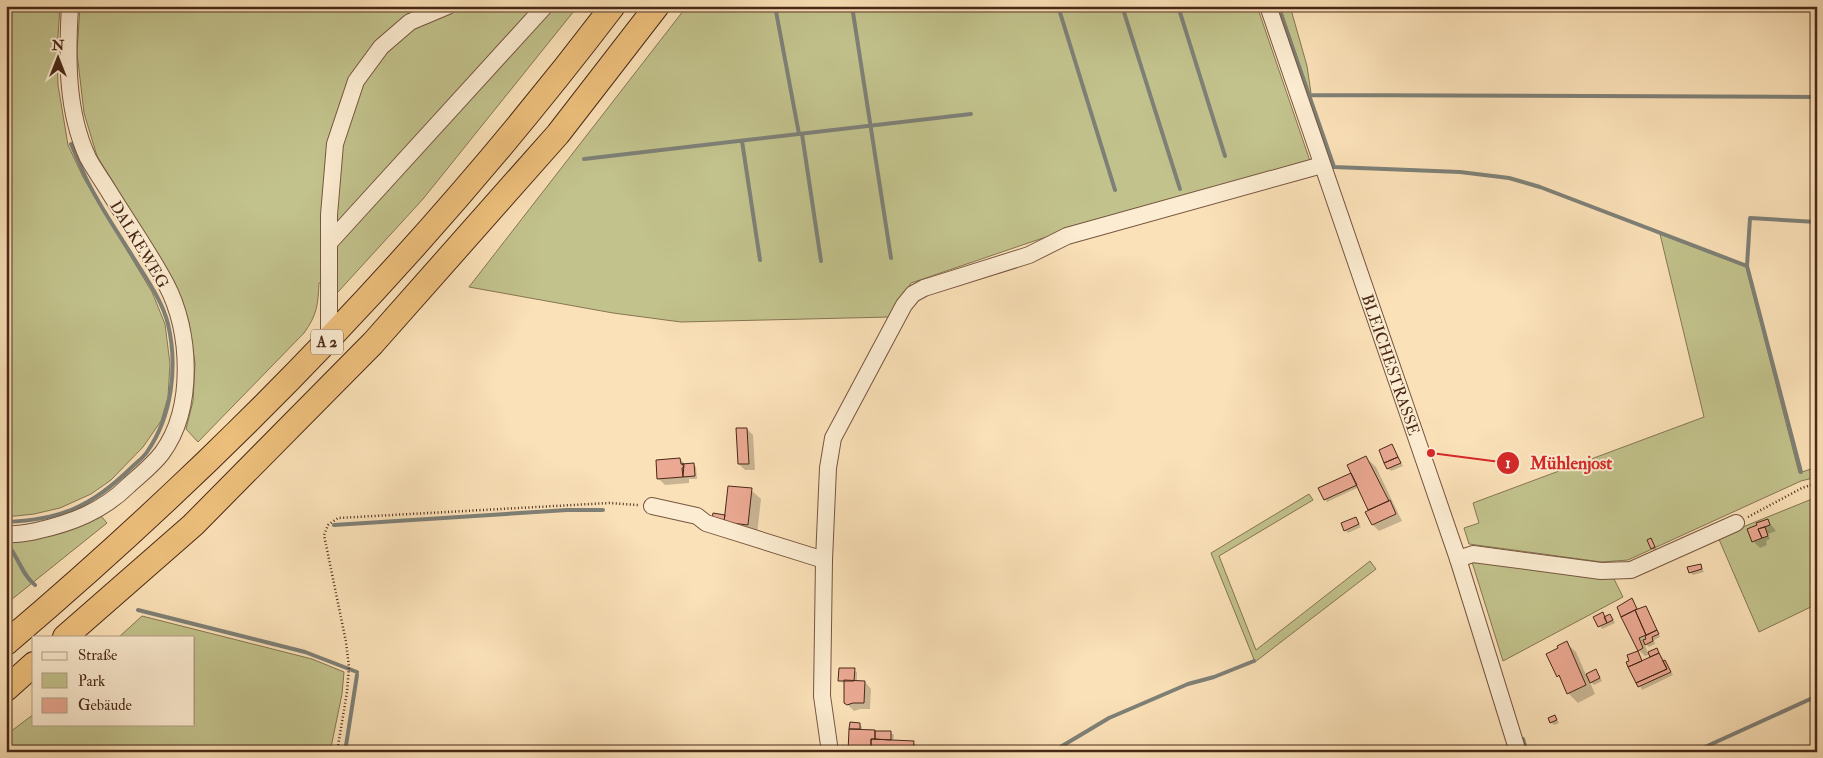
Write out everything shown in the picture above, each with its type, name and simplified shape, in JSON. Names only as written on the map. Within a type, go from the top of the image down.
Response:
[{"type":"highway","name":"A 2","points":[[6,643],[68,590],[161,505],[329,339],[429,230],[525,117],[612,6]]},
{"type":"highway","name":"A 2","points":[[66,636],[193,524],[373,343],[558,134],[657,6]]},
{"type":"highway","points":[[6,689],[32,666]]},
{"type":"street","name":"DALKEWEG","points":[[6,534],[15,535],[63,525],[91,513],[120,494],[162,453],[176,426],[184,399],[186,364],[180,324],[166,285],[88,158],[73,113],[67,51],[70,6]]},
{"type":"street","points":[[329,339],[329,215],[335,144],[356,81],[381,47],[410,22],[448,6]]},
{"type":"street","points":[[329,243],[545,6]]},
{"type":"street","name":"BLEICHESTRASSE","points":[[1268,6],[1458,559],[1518,752]]},
{"type":"street","points":[[830,752],[822,696],[824,560],[828,468],[833,438],[904,305],[912,294],[924,288],[1029,255],[1067,236],[1322,165]]},
{"type":"street","points":[[652,506],[697,516],[706,523],[824,560]]},
{"type":"street","points":[[1458,559],[1473,554],[1601,571],[1631,570],[1736,523]]},
{"type":"path","points":[[1736,523],[1802,488],[1817,483]]},
{"type":"path","points":[[337,752],[347,692],[349,667],[346,642],[324,535],[328,524],[338,518],[609,504],[652,506]]},
{"type":"green space","points":[[6,6],[60,6],[57,52],[58,85],[68,145],[83,177],[152,292],[165,324],[170,364],[168,397],[161,421],[143,447],[111,480],[91,494],[60,508],[34,514],[6,517]]},
{"type":"green space","points":[[80,6],[578,6],[423,199],[337,293],[337,281],[319,283],[316,310],[312,321],[304,333],[198,442],[186,429],[193,401],[195,363],[189,323],[175,284],[97,156],[84,113],[77,53]]},
{"type":"green space","points":[[687,6],[1257,6],[1310,161],[1040,239],[911,283],[890,317],[681,322],[613,313],[469,287]]},
{"type":"green space","points":[[1280,6],[1290,6],[1307,66],[1311,93],[1309,93]]},
{"type":"green space","points":[[1660,234],[1746,267],[1799,473],[1817,467],[1817,477],[1801,481],[1628,560],[1602,562],[1469,544],[1464,528],[1479,523],[1473,503],[1704,417]]},
{"type":"green space","points":[[1309,494],[1313,500],[1219,556],[1256,650],[1370,561],[1376,569],[1255,662],[1211,553]]},
{"type":"green space","points":[[1817,497],[1817,604],[1759,632],[1718,537]]},
{"type":"green space","points":[[101,516],[107,523],[6,604],[6,541],[13,542],[62,533]]},
{"type":"green space","points":[[1472,562],[1613,577],[1623,597],[1503,661]]},
{"type":"green space","points":[[142,616],[312,659],[344,672],[342,694],[330,752],[6,752],[6,735],[32,716],[32,726],[195,726],[195,636],[120,636]]},
{"type":"building","points":[[736,428],[747,428],[749,464],[738,464]]},
{"type":"building","points":[[1392,444],[1398,457],[1384,463],[1379,450]]},
{"type":"building","points":[[1366,456],[1389,501],[1368,510],[1347,465]]},
{"type":"building","points":[[1398,457],[1401,463],[1387,469],[1384,463]]},
{"type":"building","points":[[680,458],[681,464],[684,464],[683,477],[657,479],[656,460]]},
{"type":"building","points":[[694,463],[695,476],[683,477],[682,468],[684,467],[682,464]]},
{"type":"building","points":[[1351,473],[1357,485],[1324,500],[1318,488]]},
{"type":"building","points":[[728,486],[752,488],[748,525],[724,522]]},
{"type":"building","points":[[1390,500],[1396,514],[1372,525],[1365,512]]},
{"type":"building","points":[[713,513],[725,515],[724,521],[712,519]]},
{"type":"building","points":[[1356,517],[1359,524],[1344,531],[1341,523]]},
{"type":"building","points":[[1768,519],[1770,525],[1758,529],[1762,538],[1752,542],[1747,529],[1757,525],[1756,523]]},
{"type":"building","points":[[1765,527],[1768,536],[1762,538],[1758,529]]},
{"type":"building","points":[[1651,538],[1655,547],[1651,549],[1647,540]]},
{"type":"building","points":[[1701,564],[1702,569],[1689,573],[1687,567]]},
{"type":"building","points":[[1632,598],[1637,609],[1621,617],[1617,607]]},
{"type":"building","points":[[1646,606],[1657,630],[1646,635],[1635,610]]},
{"type":"building","points":[[1635,610],[1646,635],[1639,638],[1643,648],[1638,651],[1621,617]]},
{"type":"building","points":[[1603,612],[1607,623],[1598,627],[1593,617]]},
{"type":"building","points":[[1610,614],[1613,620],[1607,623],[1604,617]]},
{"type":"building","points":[[1657,630],[1659,634],[1652,637],[1653,641],[1645,645],[1643,640],[1646,639],[1645,636]]},
{"type":"building","points":[[1567,641],[1586,685],[1567,694],[1559,675],[1557,677],[1546,654]]},
{"type":"building","points":[[1657,648],[1659,653],[1650,657],[1648,652]]},
{"type":"building","points":[[1638,651],[1642,661],[1628,667],[1626,662],[1629,661],[1627,655]]},
{"type":"building","points":[[1659,653],[1667,669],[1636,683],[1628,667]]},
{"type":"building","points":[[1665,660],[1671,672],[1638,687],[1636,683],[1667,669],[1663,661]]},
{"type":"building","points":[[839,668],[855,668],[854,681],[838,681]]},
{"type":"building","points":[[1596,669],[1600,678],[1590,683],[1586,674]]},
{"type":"building","points":[[844,680],[865,681],[864,703],[847,705],[844,703]]},
{"type":"building","points":[[1555,715],[1557,720],[1550,723],[1548,718]]},
{"type":"building","points":[[850,722],[860,723],[860,729],[849,729]]},
{"type":"building","points":[[849,729],[875,730],[875,739],[871,739],[871,752],[848,752]]},
{"type":"building","points":[[875,731],[891,731],[891,740],[875,739]]},
{"type":"building","points":[[871,739],[914,741],[913,752],[871,752]]},
{"type":"building","points":[[842,746],[849,747],[848,752],[842,752]]},
{"type":"waterway","points":[[775,6],[799,134]]},
{"type":"waterway","points":[[852,6],[891,258]]},
{"type":"waterway","points":[[1058,6],[1115,190]]},
{"type":"waterway","points":[[1122,6],[1180,189]]},
{"type":"waterway","points":[[1178,6],[1225,156]]},
{"type":"waterway","points":[[1278,6],[1334,167],[1460,172],[1509,178],[1540,187],[1747,266],[1750,218],[1817,222]]},
{"type":"waterway","points":[[1309,95],[1817,97]]},
{"type":"waterway","points":[[584,159],[971,114]]},
{"type":"waterway","points":[[802,134],[821,261]]},
{"type":"waterway","points":[[742,141],[760,260]]},
{"type":"waterway","points":[[6,522],[26,521],[59,514],[89,501],[117,481],[147,452],[162,423],[171,391],[171,340],[162,306],[96,197],[71,144]]},
{"type":"waterway","points":[[1747,266],[1801,472]]},
{"type":"waterway","points":[[334,525],[567,510],[603,510]]},
{"type":"waterway","points":[[6,548],[10,548],[27,577],[35,585]]},
{"type":"waterway","points":[[138,610],[305,652],[357,672]]},
{"type":"waterway","points":[[1052,752],[1109,718],[1188,684],[1214,677],[1254,661]]},
{"type":"waterway","points":[[345,752],[357,675]]},
{"type":"waterway","points":[[1694,752],[1817,696]]},
{"type":"waterway","points":[[1523,739],[1527,752]]},
{"type":"place","name":"Mühlenjost","points":[[1431,453]]}]
